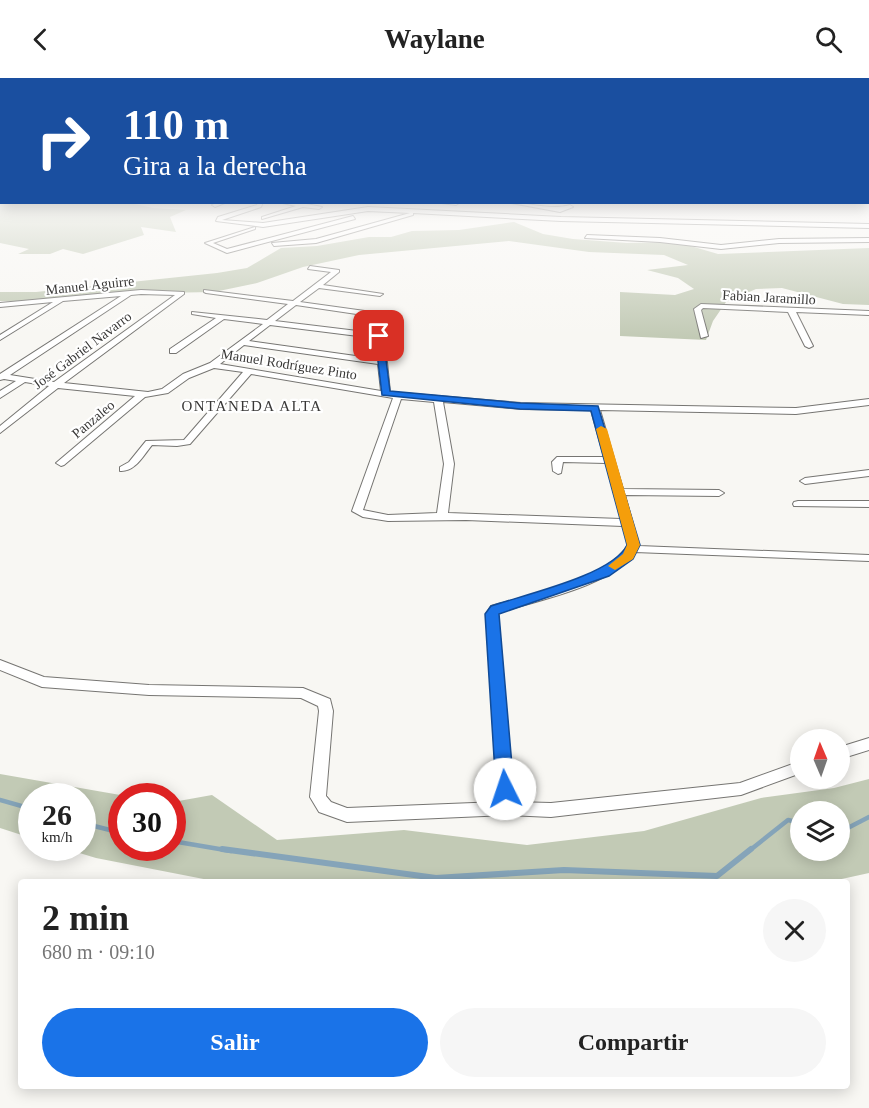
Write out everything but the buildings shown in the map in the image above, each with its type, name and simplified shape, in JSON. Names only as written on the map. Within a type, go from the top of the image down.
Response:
[{"type":"street","points":[[209,241],[208,243],[227,250],[265,241]]},
{"type":"street","points":[[258,243],[315,241]]},
{"type":"street","points":[[667,241],[721,247],[787,241]]},
{"type":"street","points":[[213,365],[337,271],[310,268]]},
{"type":"street","points":[[318,286],[380,294]]},
{"type":"street","name":"Manuel Aguirre","points":[[0,305],[161,291],[182,293]]},
{"type":"street","points":[[206,291],[368,313],[375,316],[386,393]]},
{"type":"street","name":"José Gabriel Navarro","points":[[0,430],[56,385],[182,293]]},
{"type":"street","points":[[1,377],[129,294]]},
{"type":"street","points":[[0,338],[64,299]]},
{"type":"street","name":"Fabian Jaramillo","points":[[704,336],[697,309],[700,306],[869,313]]},
{"type":"street","points":[[791,310],[809,345]]},
{"type":"street","points":[[194,313],[379,336]]},
{"type":"street","points":[[173,351],[220,317]]},
{"type":"street","points":[[244,343],[383,362]]},
{"type":"street","name":"Manuel Rodríguez Pinto","points":[[1,377],[142,395],[165,391],[186,376],[213,365],[398,396],[595,409],[796,411],[869,402]]},
{"type":"street","points":[[123,470],[132,464],[149,443],[180,444],[187,442],[249,371]]},
{"type":"street","points":[[0,395],[23,380]]},
{"type":"street","name":"Panzaleo","points":[[61,463],[142,395]]},
{"type":"street","points":[[398,396],[357,511],[372,516],[442,516],[628,523]]},
{"type":"street","points":[[438,399],[449,464],[442,516]]},
{"type":"street","points":[[507,808],[492,614],[495,609],[604,573],[628,556],[632,549],[633,540],[595,409]]},
{"type":"street","points":[[558,471],[557,462],[560,459],[611,460]]},
{"type":"street","points":[[805,481],[869,473]]},
{"type":"street","points":[[620,492],[719,493]]},
{"type":"street","points":[[798,504],[869,504]]},
{"type":"street","points":[[632,549],[869,558]]},
{"type":"street","points":[[0,665],[42,682],[149,690],[312,695],[325,703],[326,711],[318,797],[325,807],[347,815],[507,808],[551,810],[741,789],[790,771]]},
{"type":"street","points":[[850,750],[869,744]]},
{"type":"green space","points":[[0,241],[125,241],[83,254],[63,249],[50,254],[18,254],[29,249],[0,243]]},
{"type":"green space","points":[[346,241],[508,241],[359,255],[303,267],[257,283],[214,292],[100,294],[42,302],[0,301],[0,292],[36,292],[247,268],[281,248],[317,246]]},
{"type":"green space","points":[[509,241],[677,242],[718,254],[869,248],[869,305],[843,304],[782,288],[756,289],[726,302],[713,321],[706,340],[620,336],[620,292],[675,295],[694,289],[678,278],[647,270],[688,265],[664,255],[589,252]]},
{"type":"green space","points":[[0,774],[52,783],[18,783],[18,834],[0,828]]},
{"type":"green space","points":[[869,779],[869,873],[842,879],[204,879],[111,861],[186,861],[186,800],[212,795],[277,840],[404,830],[527,845],[644,831],[761,798],[827,789],[850,789],[850,784]]},
{"type":"green space","points":[[96,791],[108,793],[108,860],[96,858]]},
{"type":"waterway","points":[[0,800],[18,805]]},
{"type":"waterway","points":[[850,827],[869,817]]},
{"type":"waterway","points":[[749,851],[790,820]]},
{"type":"waterway","points":[[96,826],[108,830]]},
{"type":"waterway","points":[[186,843],[231,851]]},
{"type":"waterway","points":[[222,849],[436,878],[564,870],[717,876],[751,849]]},
{"type":"slow traffic","points":[[601,429],[634,545],[628,556],[615,566]]},
{"type":"district","name":"ONTANEDA ALTA","points":[[252,406]]},
{"type":"route","points":[[379,336],[386,393],[398,396],[520,406],[595,409],[620,492],[634,545],[628,556],[604,573],[588,580],[495,609],[492,614],[505,789]]}]
